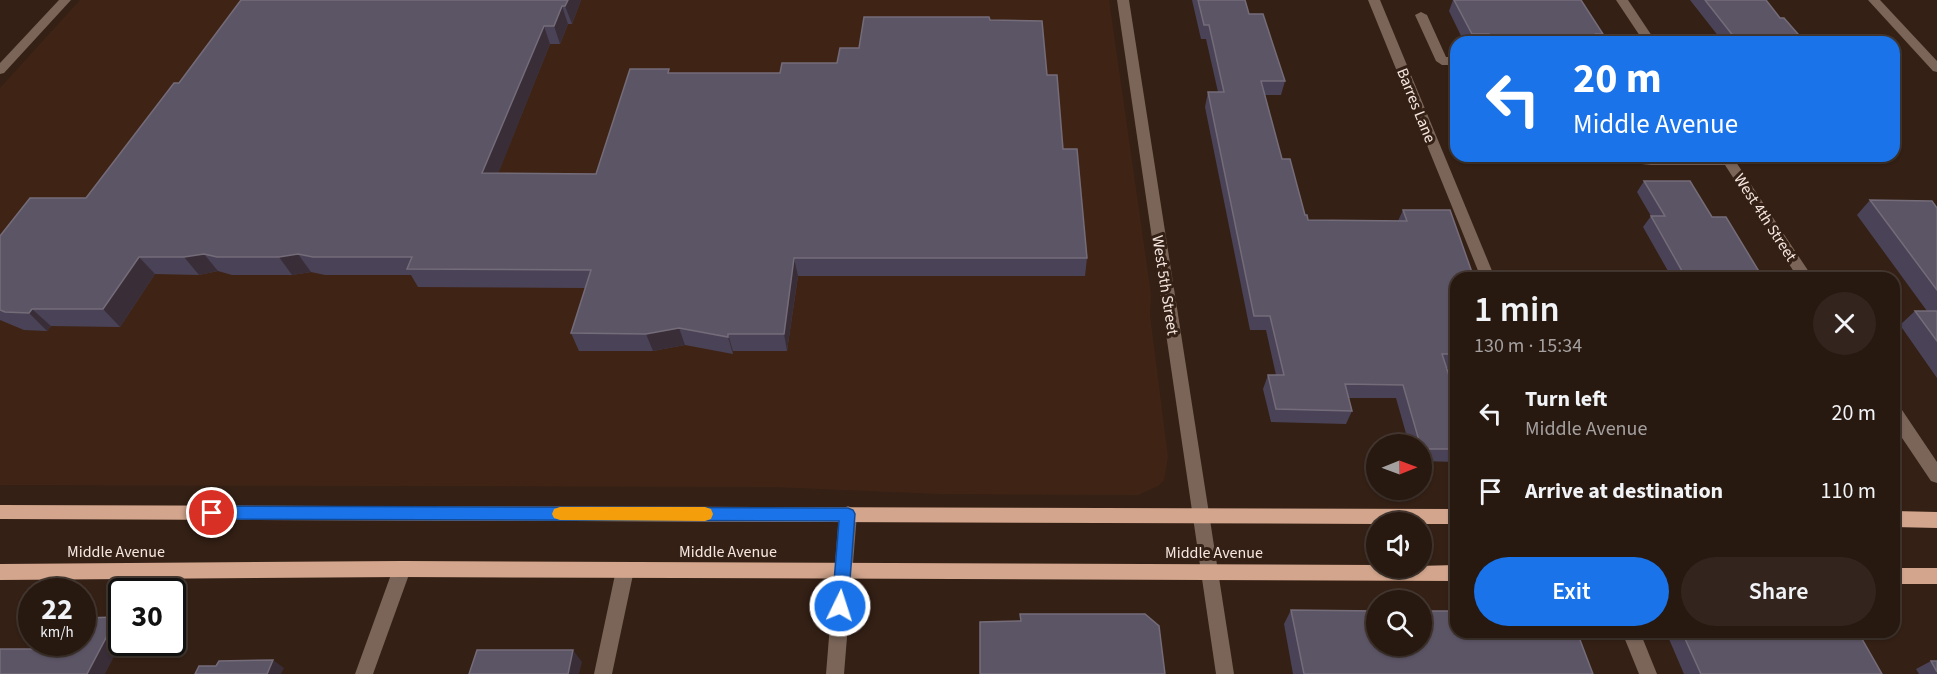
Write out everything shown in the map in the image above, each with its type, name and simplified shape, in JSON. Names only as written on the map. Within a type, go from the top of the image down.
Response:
[{"type":"main road","points":[[0,512],[1450,517]]},
{"type":"main road","points":[[1900,519],[1937,519]]},
{"type":"main road","name":"Middle Avenue","points":[[0,572],[402,569],[1450,573]]},
{"type":"main road","points":[[1900,576],[1937,576]]},
{"type":"street","points":[[0,70],[65,0]]},
{"type":"street","name":"West 5th Street","points":[[1123,0],[1225,674]]},
{"type":"street","name":"Barres Lane","points":[[1374,0],[1486,272]]},
{"type":"street","points":[[1622,0],[1646,36]]},
{"type":"street","points":[[1874,0],[1937,68]]},
{"type":"street","points":[[1421,15],[1442,61],[1450,61]]},
{"type":"street","name":"West 4th Street","points":[[1729,162],[1802,272]]},
{"type":"street","points":[[1900,421],[1937,476]]},
{"type":"street","points":[[835,674],[848,514]]},
{"type":"street","points":[[364,674],[402,569]]},
{"type":"street","points":[[603,674],[625,570]]},
{"type":"street","points":[[1633,638],[1648,674]]},
{"type":"shaded area","points":[[80,0],[1109,0],[1151,294],[1150,315],[1168,457],[1164,480],[1158,486],[1138,495],[940,494],[772,487],[0,485],[0,88]]},
{"type":"building","points":[[241,0],[568,0],[565,6],[562,6],[554,26],[544,26],[482,173],[596,174],[630,69],[669,69],[668,73],[780,73],[782,63],[837,63],[840,48],[859,48],[864,17],[989,17],[990,20],[1042,21],[1047,75],[1057,75],[1063,149],[1077,149],[1087,258],[794,258],[784,334],[728,334],[728,337],[679,328],[646,334],[571,333],[591,270],[407,269],[412,257],[313,257],[298,254],[279,257],[217,257],[204,254],[184,257],[139,257],[103,309],[32,309],[29,313],[0,310],[0,236],[30,198],[86,198],[174,83],[179,83]]},
{"type":"building","points":[[1198,0],[1245,0],[1249,14],[1263,14],[1285,81],[1261,81],[1282,159],[1290,159],[1308,220],[1407,221],[1403,210],[1450,210],[1472,272],[1450,272],[1450,354],[1442,354],[1450,379],[1450,449],[1432,449],[1432,434],[1417,434],[1403,385],[1345,384],[1352,411],[1276,409],[1268,375],[1284,375],[1270,316],[1254,316],[1208,92],[1224,92],[1209,25],[1204,25]]},
{"type":"building","points":[[1454,0],[1581,0],[1603,34],[1596,34],[1598,36],[1490,36],[1489,34],[1472,34]]},
{"type":"building","points":[[1705,0],[1766,0],[1780,18],[1784,18],[1800,36],[1733,36]]},
{"type":"building","points":[[1644,181],[1690,181],[1712,217],[1726,217],[1759,272],[1683,272],[1651,216],[1665,216]]},
{"type":"building","points":[[1870,200],[1932,201],[1937,208],[1937,290]]},
{"type":"building","points":[[1915,311],[1937,311],[1937,341]]},
{"type":"building","points":[[1291,610],[1366,611],[1366,656],[1432,656],[1432,611],[1450,611],[1450,638],[1579,638],[1593,674],[1304,674]]},
{"type":"building","points":[[1020,614],[1145,614],[1159,626],[1165,674],[980,674],[980,622],[1021,621]]},
{"type":"building","points":[[108,617],[108,634],[87,674],[0,674],[0,649],[18,649],[18,656],[96,656],[96,618]]},
{"type":"building","points":[[1685,638],[1861,638],[1882,674],[1701,674]]},
{"type":"building","points":[[477,650],[573,650],[568,674],[469,674]]},
{"type":"building","points":[[273,660],[267,674],[195,674],[199,666],[216,666],[219,661]]},
{"type":"building","points":[[1931,661],[1937,661],[1937,672]]},
{"type":"slow traffic","points":[[560,514],[705,514]]},
{"type":"route","points":[[212,513],[848,514],[840,606]]}]
